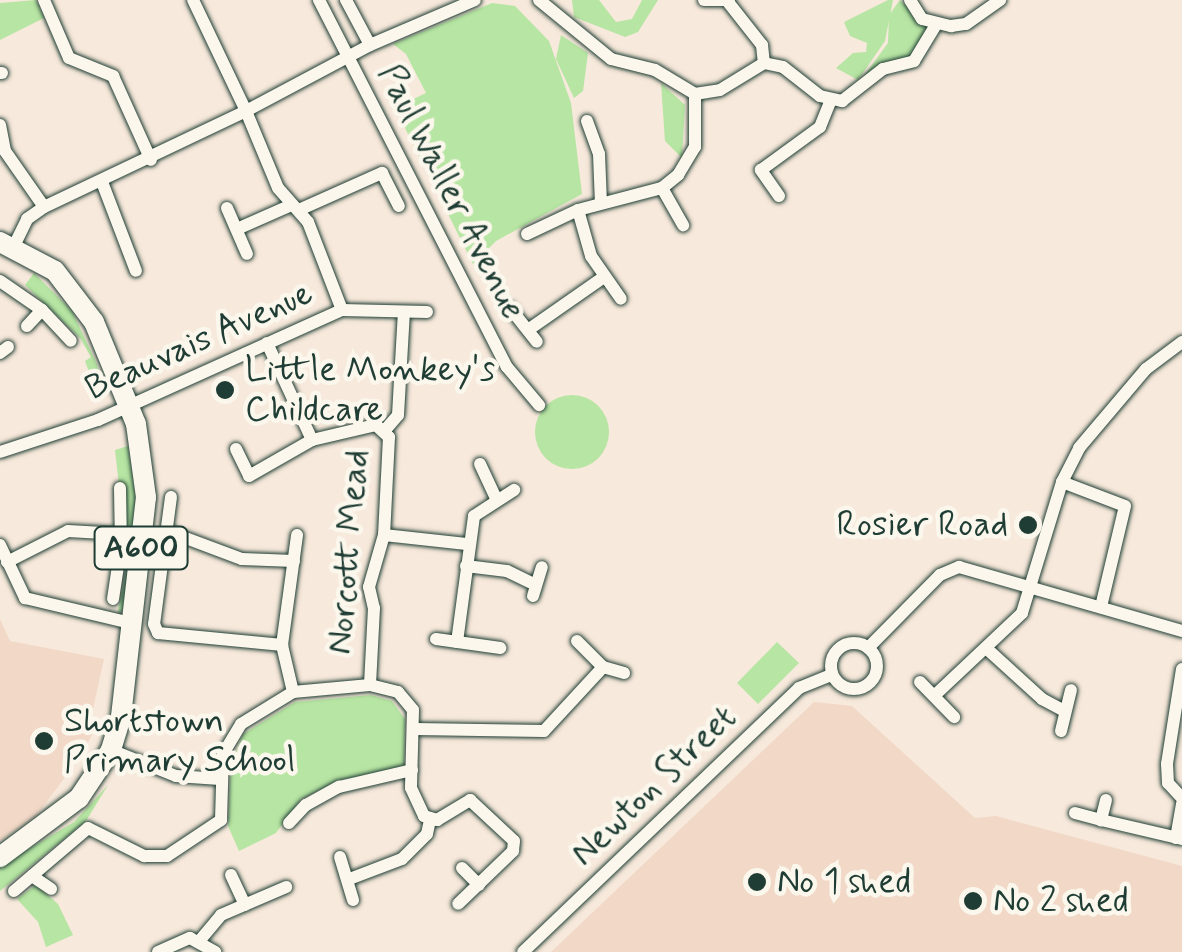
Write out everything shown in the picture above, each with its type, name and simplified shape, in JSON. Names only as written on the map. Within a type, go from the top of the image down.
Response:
[{"type":"main road","name":"A600","points":[[0,857],[79,798],[111,750],[146,497],[130,406],[79,299],[56,270],[7,244]]},
{"type":"street","points":[[44,0],[69,58],[113,76],[151,160]]},
{"type":"street","points":[[193,0],[342,310]]},
{"type":"street","name":"Paul Waller Avenue","points":[[319,0],[507,367],[539,405]]},
{"type":"street","points":[[346,0],[370,45]]},
{"type":"street","points":[[7,244],[27,219],[44,207],[151,160],[446,6],[475,0]]},
{"type":"street","points":[[538,0],[611,59],[655,70],[694,94],[720,90],[764,63],[782,66],[831,100],[842,101],[883,69],[914,60],[937,23]]},
{"type":"street","points":[[704,0],[728,1],[762,44],[764,63]]},
{"type":"street","points":[[910,0],[922,19],[966,24],[1000,0]]},
{"type":"street","points":[[527,234],[600,202],[662,188],[695,147],[694,94]]},
{"type":"street","points":[[779,196],[760,170],[820,127],[831,100]]},
{"type":"street","points":[[588,120],[598,154],[600,202]]},
{"type":"street","points":[[0,125],[5,151],[44,207]]},
{"type":"street","points":[[236,229],[382,172],[398,206]]},
{"type":"street","points":[[102,182],[136,272]]},
{"type":"street","points":[[662,188],[683,224]]},
{"type":"street","points":[[228,208],[247,254]]},
{"type":"street","points":[[578,210],[604,277],[622,299]]},
{"type":"street","points":[[528,330],[604,277]]},
{"type":"street","points":[[0,281],[42,310],[71,340]]},
{"type":"street","points":[[510,308],[537,342]]},
{"type":"street","points":[[27,326],[42,310]]},
{"type":"street","name":"Beauvais Avenue","points":[[0,452],[130,406],[342,310],[427,312]]},
{"type":"street","points":[[386,429],[398,415],[404,312]]},
{"type":"street","points":[[934,696],[1022,613],[1062,482],[1087,437],[1146,369],[1182,342]]},
{"type":"street","name":"Norcott Mead","points":[[267,344],[312,440],[386,429],[392,468],[384,535],[369,586],[374,608],[370,685]]},
{"type":"street","points":[[236,449],[249,476],[312,440]]},
{"type":"street","points":[[480,464],[496,498]]},
{"type":"street","points":[[1062,482],[1125,506],[1101,607]]},
{"type":"street","points":[[113,599],[121,534],[120,488]]},
{"type":"street","points":[[457,642],[474,516],[496,498],[514,490]]},
{"type":"street","points":[[171,497],[154,624],[158,633],[282,644]]},
{"type":"street","points":[[7,562],[68,531],[121,534]]},
{"type":"street","points":[[168,531],[242,559],[294,561]]},
{"type":"street","points":[[293,692],[282,644],[296,535]]},
{"type":"street","points":[[384,535],[468,544]]},
{"type":"street","points":[[0,545],[25,598],[130,623]]},
{"type":"street","points":[[466,566],[507,571],[534,590],[542,568]]},
{"type":"street","points":[[868,648],[876,662],[869,683],[848,688],[832,674],[840,648],[868,648],[950,569],[1030,587],[1182,631]]},
{"type":"street","points":[[436,640],[500,648]]},
{"type":"street","points":[[577,641],[602,667],[624,673]]},
{"type":"street","points":[[986,648],[1042,699],[1065,711]]},
{"type":"street","points":[[415,729],[544,731],[602,667]]},
{"type":"street","points":[[1075,813],[1179,838],[1182,801],[1168,783],[1167,764],[1182,670]]},
{"type":"street","name":"Newton Street","points":[[523,952],[799,688],[832,674]]},
{"type":"street","points":[[920,682],[954,717]]},
{"type":"street","points":[[14,891],[88,828],[144,856],[167,856],[217,828],[223,754],[240,724],[293,692],[387,686],[407,700],[415,729],[413,797],[430,820],[427,834],[402,858],[352,878]]},
{"type":"street","points":[[1061,732],[1071,690]]},
{"type":"street","points":[[111,750],[176,776],[220,779]]},
{"type":"street","points":[[289,823],[306,804],[339,787],[412,770]]},
{"type":"street","points":[[430,820],[470,800],[511,836],[514,852],[458,904]]},
{"type":"street","points":[[1101,820],[1106,800]]},
{"type":"street","points":[[340,857],[352,878],[354,900]]},
{"type":"street","points":[[462,868],[479,885]]},
{"type":"street","points":[[231,874],[244,905]]},
{"type":"street","points":[[32,876],[51,889]]},
{"type":"street","points":[[158,952],[201,940],[210,924],[286,887]]},
{"type":"street","points":[[201,940],[215,952]]},
{"type":"shaded area","name":"Shortstown Primary School","points":[[0,619],[10,641],[104,659],[90,723],[97,725],[81,756],[36,816],[0,841]]},
{"type":"shaded area","points":[[814,702],[852,706],[975,818],[996,816],[1182,866],[1182,952],[551,952]]},
{"type":"green space","points":[[36,0],[44,18],[0,40],[0,3]]},
{"type":"green space","points":[[572,0],[599,0],[616,22],[632,19],[642,0],[658,0],[638,32],[625,37],[574,17]]},
{"type":"green space","points":[[893,0],[885,41],[858,80],[836,68],[853,53],[866,52],[867,43],[850,36],[844,22]]},
{"type":"green space","points":[[900,0],[930,28],[908,59],[877,68],[861,80],[888,43],[889,15]]},
{"type":"green space","points":[[492,3],[515,6],[549,41],[571,103],[582,194],[496,241],[473,264],[395,108],[426,93],[406,54],[393,44]]},
{"type":"green space","points":[[561,35],[588,53],[583,91],[574,98],[556,59]]},
{"type":"green space","points":[[661,83],[685,105],[682,158],[665,141]]},
{"type":"green space","points":[[34,273],[72,311],[102,383],[92,380],[85,361],[91,357],[80,338],[25,285]]},
{"type":"green space","points":[[572,395],[598,406],[609,432],[598,458],[572,469],[546,458],[535,432],[546,406]]},
{"type":"green space","points":[[128,446],[137,506],[124,608],[117,615],[128,565],[115,450]]},
{"type":"green space","points":[[777,642],[799,663],[758,704],[737,683]]},
{"type":"green space","points":[[371,695],[392,701],[405,719],[404,765],[375,777],[343,779],[301,799],[276,833],[239,851],[228,826],[231,765],[243,734],[295,702]]},
{"type":"green space","points":[[108,785],[86,821],[0,891],[0,866],[74,822]]},
{"type":"green space","points":[[36,885],[58,904],[73,935],[46,947],[38,922],[17,899]]},
{"type":"place","name":"Little Monkey's Childcare","points":[[225,390]]},
{"type":"place","name":"Rosier Road","points":[[1028,525]]},
{"type":"place","name":"Shortstown Primary School","points":[[44,741]]},
{"type":"place","name":"No 1 shed","points":[[757,882]]},
{"type":"place","name":"No 2 shed","points":[[973,901]]}]
